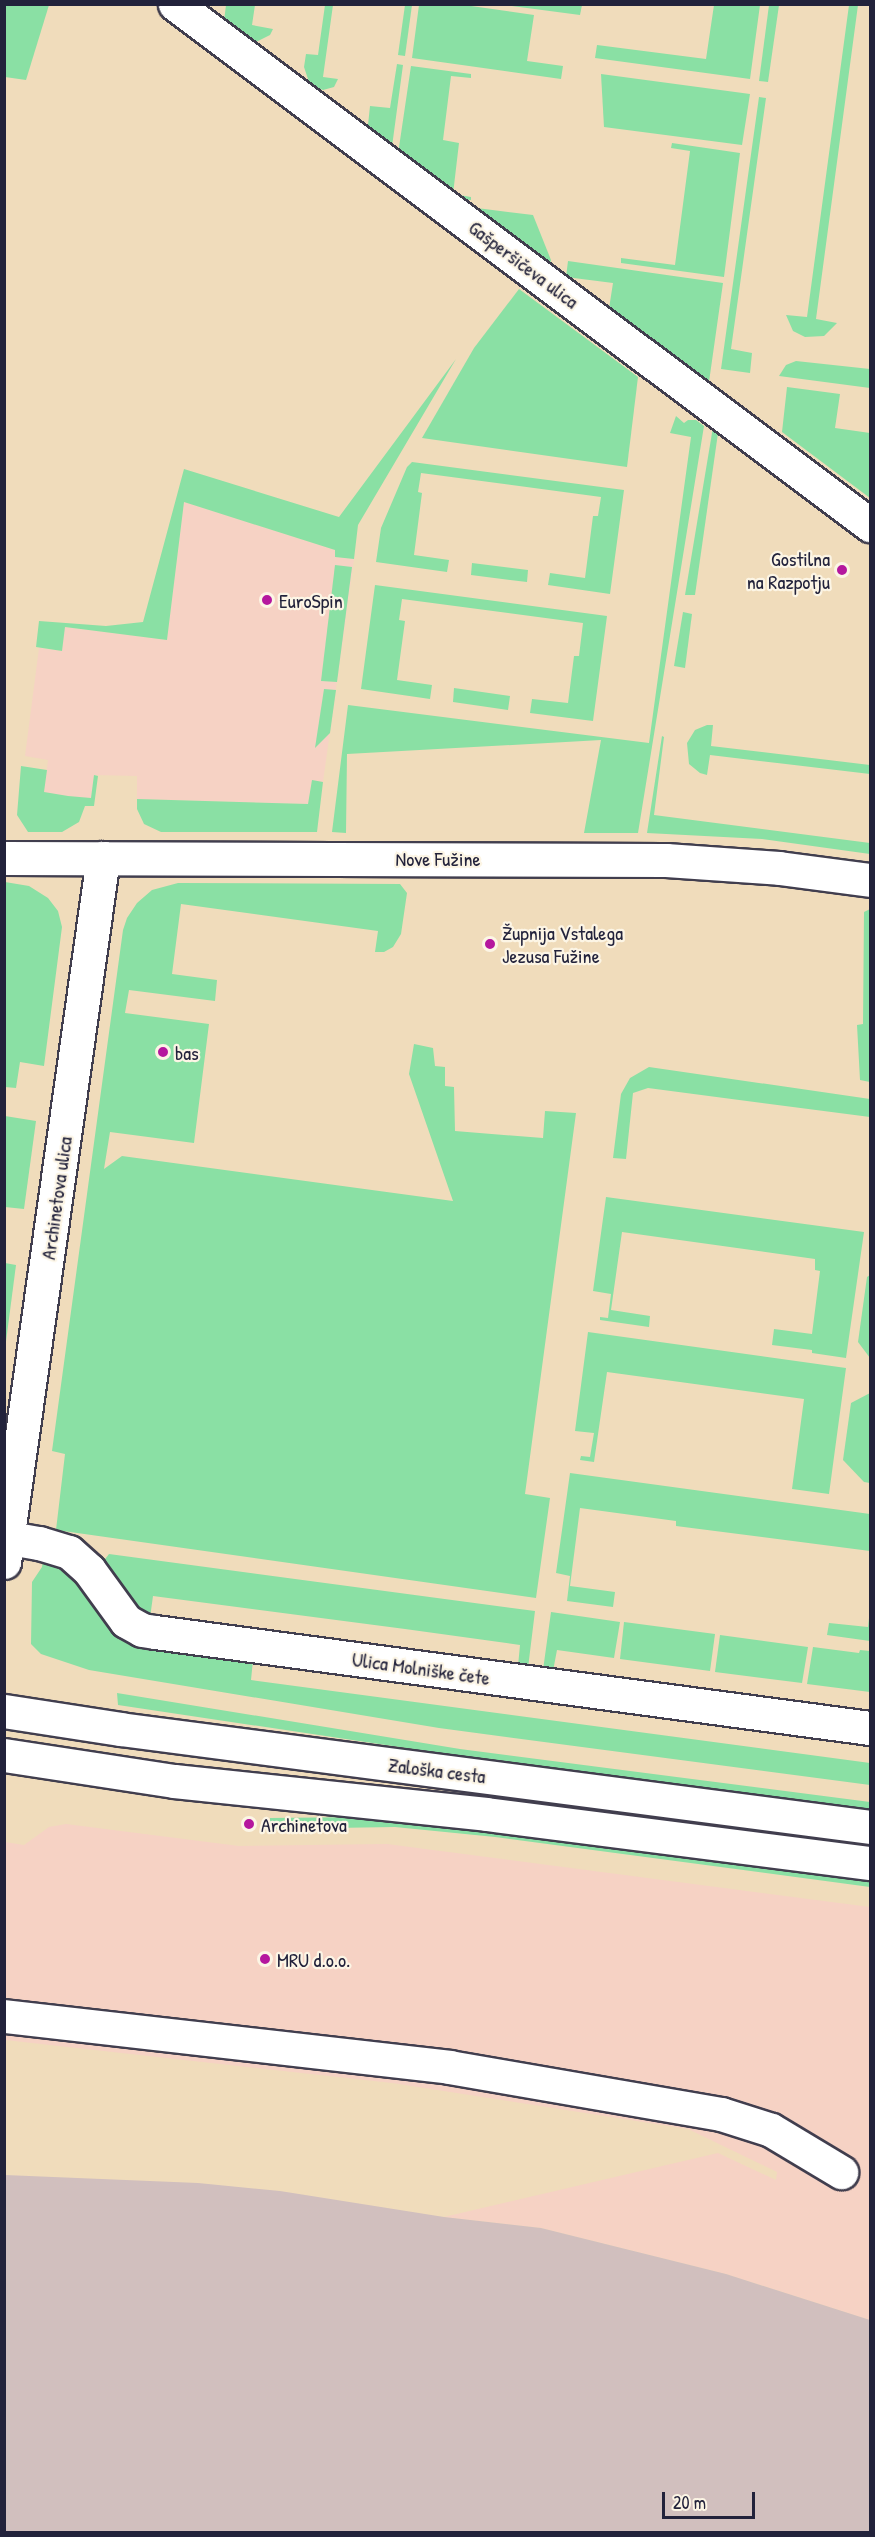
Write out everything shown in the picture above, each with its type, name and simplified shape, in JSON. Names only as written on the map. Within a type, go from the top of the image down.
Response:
[{"type":"street","name":"Gašperšičeva ulica","points":[[176,4],[666,369],[870,525]]},
{"type":"street","name":"Nove Fužine","points":[[4,858],[666,860],[779,868],[870,880]]},
{"type":"street","name":"Archinetova ulica","points":[[6,1546],[103,858]]},
{"type":"street","name":"Ulica Molniške čete","points":[[6,1546],[69,1552],[89,1570],[122,1616],[142,1630],[870,1728]]},
{"type":"street","name":"Zaloška cesta","points":[[4,1712],[870,1827]]},
{"type":"street","name":"Zaloška cesta","points":[[4,1755],[174,1781],[486,1814],[870,1863]]},
{"type":"street","points":[[4,2016],[449,2067],[722,2114],[771,2130],[841,2172]]},
{"type":"shaded area","points":[[184,502],[335,550],[335,557],[354,559],[323,782],[312,781],[308,804],[137,799],[137,776],[94,775],[91,799],[44,793],[48,760],[25,756],[39,648],[62,651],[64,627],[167,640]]},
{"type":"shaded area","points":[[66,1824],[239,1846],[387,1844],[870,1907],[870,2320],[726,2274],[541,2228],[444,2217],[718,2153],[776,2180],[777,2172],[688,2129],[392,2083],[5,2040],[5,1842],[24,1845],[49,1827]]},
{"type":"shaded area","points":[[5,2175],[198,2183],[280,2191],[444,2217],[541,2228],[726,2274],[870,2320],[870,2532],[5,2532]]},
{"type":"green space","points":[[457,4],[534,15],[527,61],[563,66],[561,79],[412,58],[419,5]]},
{"type":"green space","points":[[582,4],[580,15],[505,5]]},
{"type":"green space","points":[[4,5],[49,5],[26,80],[5,77]]},
{"type":"green space","points":[[226,5],[255,5],[252,25],[273,29],[270,35],[252,44],[224,21]]},
{"type":"green space","points":[[325,5],[333,5],[323,77],[338,79],[334,87],[323,90],[310,85],[304,67],[306,54],[318,55]]},
{"type":"green space","points":[[405,5],[412,5],[405,56],[398,55]]},
{"type":"green space","points":[[714,5],[760,5],[750,79],[595,58],[597,45],[706,59]]},
{"type":"green space","points":[[769,5],[779,5],[768,82],[759,81]]},
{"type":"green space","points":[[849,5],[858,5],[816,319],[837,323],[824,336],[805,337],[793,331],[786,315],[807,317]]},
{"type":"green space","points":[[397,64],[403,65],[391,154],[369,134],[368,125],[370,106],[390,108]]},
{"type":"green space","points":[[411,66],[471,74],[471,78],[451,76],[443,140],[459,143],[453,194],[398,154]]},
{"type":"green space","points":[[601,74],[750,94],[742,145],[604,127]]},
{"type":"green space","points":[[759,97],[766,98],[731,349],[752,353],[750,373],[721,369]]},
{"type":"green space","points":[[672,143],[740,153],[724,277],[621,263],[621,258],[675,265],[690,151],[671,148]]},
{"type":"green space","points":[[453,194],[471,197],[471,200],[460,199]]},
{"type":"green space","points":[[461,206],[533,215],[551,260],[549,270]]},
{"type":"green space","points":[[568,261],[723,283],[708,389],[608,315],[613,283],[566,277]]},
{"type":"green space","points":[[519,289],[638,377],[627,467],[422,438],[474,348]]},
{"type":"green space","points":[[456,359],[358,525],[354,559],[335,557],[335,550],[184,502],[167,640],[65,627],[62,651],[36,647],[39,621],[106,626],[143,622],[184,469],[339,517]]},
{"type":"green space","points":[[796,361],[870,369],[870,388],[779,376],[786,365]]},
{"type":"green space","points":[[787,387],[840,394],[835,428],[870,433],[870,498],[782,432]]},
{"type":"green space","points":[[676,416],[684,423],[688,420],[696,420],[704,426],[638,833],[584,833],[601,740],[347,754],[346,833],[332,832],[348,705],[649,743],[691,437],[670,433]]},
{"type":"green space","points":[[714,421],[719,426],[695,595],[685,595]]},
{"type":"green space","points":[[412,462],[624,490],[610,594],[548,585],[550,573],[585,578],[593,516],[598,516],[601,497],[421,473],[418,492],[422,493],[414,555],[449,560],[447,572],[376,562],[381,528],[407,467]]},
{"type":"green space","points":[[472,563],[528,570],[527,582],[471,575]]},
{"type":"green space","points":[[335,565],[352,567],[337,682],[321,681]]},
{"type":"green space","points":[[375,585],[607,616],[593,721],[530,713],[532,699],[568,703],[574,656],[579,656],[583,623],[402,599],[399,620],[405,621],[397,680],[432,685],[430,699],[361,689]]},
{"type":"green space","points":[[683,612],[692,614],[685,668],[674,666]]},
{"type":"green space","points":[[454,688],[510,696],[508,710],[453,702]]},
{"type":"green space","points":[[324,689],[336,690],[330,733],[315,748]]},
{"type":"green space","points":[[713,725],[711,746],[870,765],[870,774],[710,755],[707,775],[700,773],[689,764],[687,743],[695,730]]},
{"type":"green space","points":[[662,736],[664,737],[654,815],[870,843],[870,854],[762,839],[647,833]]},
{"type":"green space","points":[[21,766],[47,770],[44,792],[68,796],[91,798],[94,775],[98,776],[94,806],[85,806],[79,822],[62,832],[28,832],[17,815]]},
{"type":"green space","points":[[312,780],[323,782],[317,832],[161,832],[144,824],[137,809],[137,799],[308,804]]},
{"type":"green space","points":[[5,882],[29,886],[48,898],[58,911],[62,927],[44,1066],[20,1062],[16,1088],[5,1087]]},
{"type":"green space","points":[[178,883],[400,884],[407,893],[401,934],[393,947],[384,952],[375,952],[378,931],[181,904],[172,974],[217,980],[215,1001],[129,990],[125,1013],[209,1024],[194,1143],[110,1132],[104,1169],[122,1156],[453,1201],[409,1074],[414,1044],[433,1048],[435,1066],[445,1067],[445,1086],[454,1087],[455,1131],[543,1138],[545,1111],[576,1113],[525,1494],[550,1498],[536,1598],[56,1530],[65,1454],[52,1451],[123,930],[127,918],[137,903],[152,890]]},
{"type":"green space","points":[[870,909],[870,1082],[860,1080],[857,1025],[863,1024],[864,912]]},
{"type":"green space","points":[[649,1067],[870,1099],[870,1117],[648,1088],[633,1093],[626,1159],[613,1158],[621,1094],[630,1078]]},
{"type":"green space","points":[[5,1116],[36,1121],[24,1209],[5,1207]]},
{"type":"green space","points":[[606,1197],[864,1232],[846,1358],[812,1353],[812,1350],[772,1345],[774,1329],[812,1334],[820,1271],[815,1270],[815,1259],[622,1232],[611,1310],[650,1316],[649,1327],[600,1320],[600,1317],[608,1318],[611,1294],[593,1291]]},
{"type":"green space","points":[[5,1263],[16,1265],[4,1349]]},
{"type":"green space","points":[[870,1275],[870,1358],[858,1342],[867,1277]]},
{"type":"green space","points":[[588,1332],[846,1368],[829,1494],[792,1489],[804,1399],[607,1372],[594,1462],[580,1460],[581,1456],[590,1457],[594,1433],[575,1431]]},
{"type":"green space","points":[[870,1393],[870,1483],[864,1482],[843,1460],[851,1403]]},
{"type":"green space","points":[[570,1473],[870,1514],[870,1551],[676,1526],[676,1521],[580,1508],[570,1586],[615,1592],[613,1607],[567,1601],[570,1576],[556,1573]]},
{"type":"green space","points":[[109,1554],[535,1611],[528,1668],[518,1666],[520,1645],[405,1629],[153,1596],[150,1618],[137,1612],[102,1563]]},
{"type":"green space","points":[[43,1561],[63,1562],[109,1624],[253,1660],[251,1680],[870,1763],[870,1785],[439,1728],[89,1670],[41,1654],[31,1644],[32,1582],[42,1567]]},
{"type":"green space","points":[[870,1609],[870,1641],[827,1635],[829,1623],[868,1627]]},
{"type":"green space","points":[[551,1612],[620,1622],[614,1658],[557,1650],[553,1671],[543,1670]]},
{"type":"green space","points":[[624,1622],[715,1634],[710,1671],[620,1659]]},
{"type":"green space","points":[[720,1635],[808,1647],[802,1683],[715,1672]]},
{"type":"green space","points":[[813,1647],[859,1653],[860,1650],[870,1651],[870,1692],[807,1684]]},
{"type":"green space","points":[[117,1693],[460,1749],[870,1802],[870,1811],[459,1756],[118,1705]]},
{"type":"green space","points":[[365,1817],[495,1830],[870,1880],[870,1887],[495,1837],[395,1827],[270,1829],[270,1818]]},
{"type":"place","name":"Gostilna na Razpotju","points":[[842,570]]},
{"type":"place","name":"EuroSpin","points":[[267,600]]},
{"type":"place","name":"Župnija Vstalega Jezusa Fužine","points":[[490,944]]},
{"type":"place","name":"bas","points":[[163,1052]]},
{"type":"place","name":"Archinetova","points":[[249,1824]]},
{"type":"place","name":"MRU d.o.o.","points":[[265,1959]]}]
